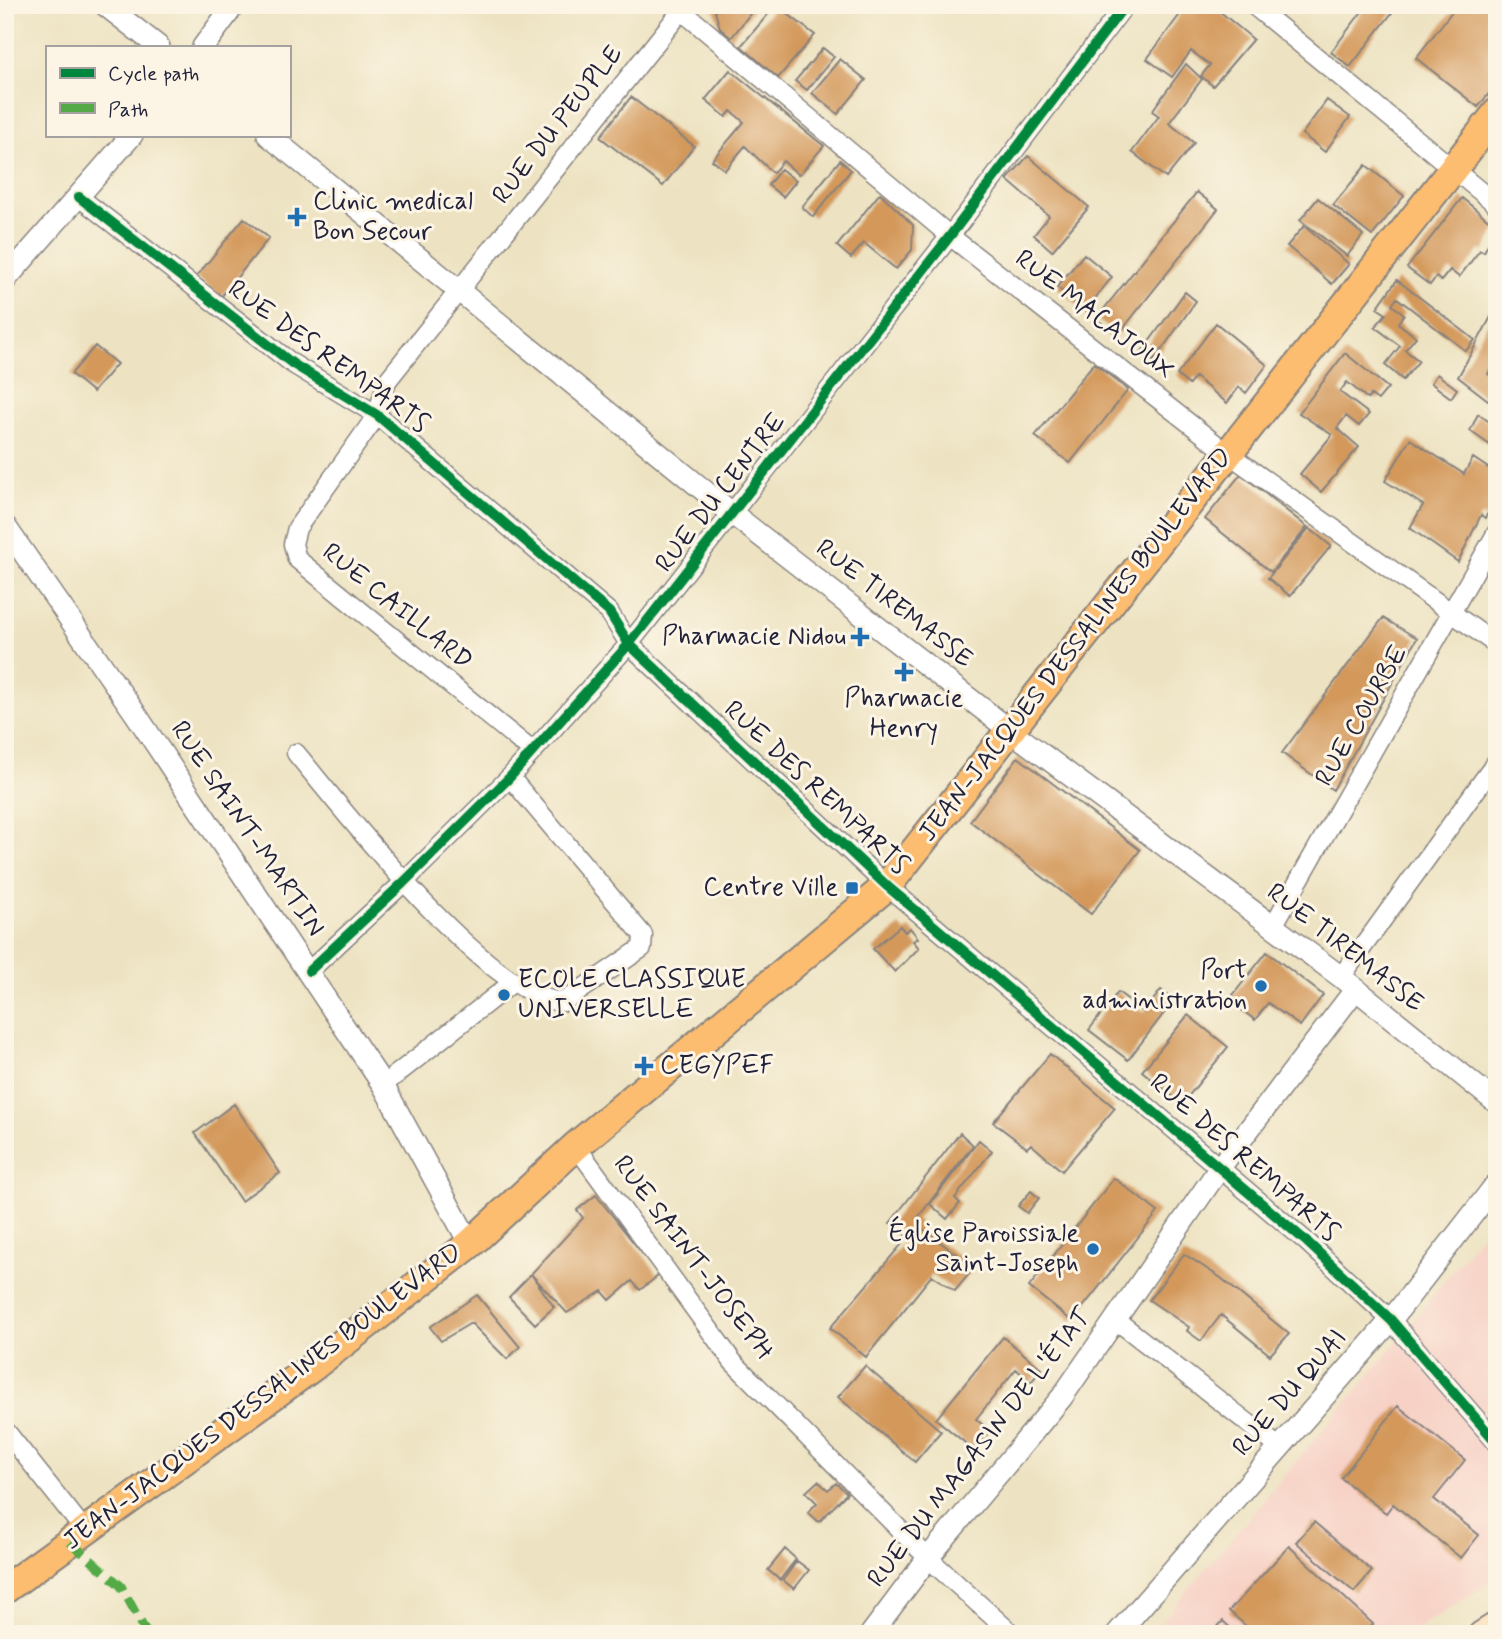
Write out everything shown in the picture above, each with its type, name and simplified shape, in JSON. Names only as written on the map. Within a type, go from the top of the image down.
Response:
[{"type":"main road","name":"JEAN-JACQUES DESSALINES BOULEVARD","points":[[5,1589],[311,1368],[470,1244],[576,1146],[887,886],[1012,732],[1226,452],[1497,113]]},
{"type":"main road","points":[[1481,1634],[1497,1624]]},
{"type":"street","points":[[105,5],[158,46]]},
{"type":"street","points":[[204,46],[234,5]]},
{"type":"street","name":"RUE DU CENTRE","points":[[309,971],[404,884],[510,777],[629,645],[734,515],[1125,5]]},
{"type":"street","points":[[1253,5],[1497,205]]},
{"type":"street","name":"RUE MACAJOUX","points":[[681,7],[950,236],[1226,452],[1497,645]]},
{"type":"street","name":"RUE DU PEUPLE","points":[[377,415],[387,381],[681,7]]},
{"type":"street","points":[[5,280],[131,136]]},
{"type":"street","name":"RUE TIREMASSE","points":[[269,136],[734,515],[1012,732],[1348,983],[1497,1103]]},
{"type":"street","name":"RUE DES REMPARTS","points":[[79,197],[292,364],[377,415],[609,612],[629,645],[887,886],[1221,1166],[1391,1320],[1497,1443]]},
{"type":"street","name":"RUE CAILLARD","points":[[377,415],[297,528],[293,544],[297,559],[532,751]]},
{"type":"street","name":"RUE SAINT-MARTIN","points":[[5,526],[309,971],[383,1086],[470,1244]]},
{"type":"street","name":"RUE COURBE","points":[[1273,926],[1497,532]]},
{"type":"street","points":[[296,752],[404,884],[512,983],[563,1002],[642,948],[643,935],[510,777]]},
{"type":"street","points":[[1348,983],[1450,825],[1497,761]]},
{"type":"street","points":[[383,1086],[512,983]]},
{"type":"street","name":"RUE DU MAGASIN DE L'ÉTAT","points":[[871,1634],[928,1558],[1062,1397],[1348,983]]},
{"type":"street","name":"RUE SAINT-JOSEPH","points":[[576,1146],[733,1362],[928,1558],[1012,1634]]},
{"type":"street","name":"RUE DU QUAI","points":[[1117,1634],[1391,1320],[1497,1183]]},
{"type":"street","points":[[1116,1320],[1280,1448]]},
{"type":"street","points":[[5,1430],[85,1531]]},
{"type":"shaded area","points":[[1497,1214],[1497,1578],[1408,1634],[1151,1634],[1392,1348]]},
{"type":"building","points":[[713,5],[757,5],[731,38],[720,28]]},
{"type":"building","points":[[776,5],[815,35],[778,78],[741,46]]},
{"type":"building","points":[[1187,5],[1212,5],[1253,39],[1213,86],[1201,76],[1210,65],[1191,51],[1172,77],[1147,59]]},
{"type":"building","points":[[1367,5],[1398,5],[1350,67],[1331,52]]},
{"type":"building","points":[[1457,5],[1497,5],[1497,84],[1478,107],[1416,58]]},
{"type":"building","points":[[823,48],[834,57],[807,90],[795,81]]},
{"type":"building","points":[[840,59],[866,80],[838,114],[812,93]]},
{"type":"building","points":[[1186,64],[1202,79],[1169,123],[1194,143],[1166,178],[1132,152],[1159,116],[1152,111]]},
{"type":"building","points":[[730,70],[824,146],[799,175],[783,161],[773,173],[745,146],[725,170],[712,160],[744,122],[731,111],[726,117],[705,100]]},
{"type":"building","points":[[631,97],[694,146],[663,186],[600,137]]},
{"type":"building","points":[[1327,100],[1350,117],[1325,152],[1302,134]]},
{"type":"building","points":[[1028,156],[1089,207],[1052,251],[1034,235],[1049,216],[1007,180]]},
{"type":"building","points":[[840,160],[851,170],[813,217],[802,207]]},
{"type":"building","points":[[1366,165],[1404,196],[1372,236],[1333,205]]},
{"type":"building","points":[[781,169],[796,181],[783,197],[768,185]]},
{"type":"building","points":[[1197,192],[1218,209],[1118,335],[1096,319]]},
{"type":"building","points":[[880,193],[913,225],[912,250],[896,269],[864,243],[851,258],[837,246]]},
{"type":"building","points":[[1318,198],[1363,235],[1347,256],[1300,220]]},
{"type":"building","points":[[1462,198],[1497,227],[1484,252],[1480,250],[1459,277],[1450,270],[1441,281],[1436,277],[1430,285],[1407,268]]},
{"type":"building","points":[[244,218],[269,238],[221,297],[196,277]]},
{"type":"building","points":[[1304,226],[1349,264],[1332,284],[1287,246]]},
{"type":"building","points":[[1084,254],[1112,277],[1085,311],[1057,287]]},
{"type":"building","points":[[1397,280],[1475,340],[1466,351],[1397,298],[1392,305],[1404,314],[1398,323],[1416,337],[1405,350],[1419,361],[1403,380],[1385,365],[1400,346],[1375,327],[1386,314],[1377,308]]},
{"type":"building","points":[[1185,292],[1196,301],[1153,362],[1141,353]]},
{"type":"building","points":[[1497,306],[1497,364],[1494,362],[1488,374],[1497,381],[1497,407],[1458,377]]},
{"type":"building","points":[[1216,323],[1267,365],[1246,393],[1239,387],[1227,403],[1195,377],[1189,385],[1177,375]]},
{"type":"building","points":[[95,346],[117,364],[93,392],[71,374]]},
{"type":"building","points":[[1345,353],[1388,388],[1378,400],[1371,395],[1368,399],[1347,382],[1340,392],[1369,414],[1359,426],[1346,416],[1337,428],[1359,447],[1321,492],[1300,474],[1332,435],[1299,413]]},
{"type":"building","points":[[1094,363],[1128,390],[1070,463],[1035,436]]},
{"type":"building","points":[[1437,374],[1457,389],[1451,398],[1431,383]]},
{"type":"building","points":[[1478,414],[1497,427],[1497,450],[1470,431]]},
{"type":"building","points":[[1410,439],[1464,474],[1473,458],[1497,474],[1497,498],[1485,518],[1481,515],[1458,562],[1410,528],[1423,505],[1385,481]]},
{"type":"building","points":[[1241,474],[1307,527],[1271,572],[1205,519]]},
{"type":"building","points":[[1309,528],[1331,546],[1290,596],[1268,578]]},
{"type":"building","points":[[1383,618],[1417,638],[1333,790],[1282,753]]},
{"type":"building","points":[[1018,757],[1140,850],[1091,914],[970,821]]},
{"type":"building","points":[[900,926],[905,932],[910,928],[918,938],[913,941],[919,948],[895,972],[873,949]]},
{"type":"building","points":[[1267,952],[1323,995],[1300,1026],[1268,1003],[1255,1020],[1229,1000]]},
{"type":"building","points":[[1161,990],[1174,1000],[1128,1060],[1089,1030],[1118,992],[1144,1012]]},
{"type":"building","points":[[1188,1015],[1228,1047],[1182,1104],[1142,1071]]},
{"type":"building","points":[[1050,1054],[1115,1108],[1062,1171],[1031,1144],[1027,1148],[993,1122]]},
{"type":"building","points":[[234,1104],[280,1173],[241,1201],[195,1133]]},
{"type":"building","points":[[960,1133],[973,1145],[917,1219],[920,1222],[918,1225],[974,1268],[955,1291],[932,1275],[866,1357],[830,1328],[908,1237],[890,1223]]},
{"type":"building","points":[[979,1140],[992,1151],[955,1198],[960,1203],[947,1219],[930,1204]]},
{"type":"building","name":"Église Paroissiale Saint-Joseph","points":[[1114,1178],[1158,1212],[1072,1321],[1029,1287]]},
{"type":"building","points":[[1031,1191],[1039,1198],[1027,1213],[1018,1206]]},
{"type":"building","points":[[596,1195],[659,1275],[640,1290],[632,1281],[610,1300],[602,1291],[567,1313],[531,1274],[583,1218],[577,1210]]},
{"type":"building","points":[[1184,1254],[1221,1278],[1289,1334],[1270,1355],[1221,1315],[1201,1341],[1187,1331],[1189,1327],[1149,1300]]},
{"type":"building","points":[[531,1274],[554,1307],[535,1324],[509,1297]]},
{"type":"building","points":[[477,1295],[520,1347],[507,1359],[471,1323],[441,1341],[430,1327]]},
{"type":"building","points":[[1003,1337],[1042,1369],[1031,1382],[1016,1369],[976,1419],[990,1431],[974,1450],[936,1419]]},
{"type":"building","points":[[865,1366],[941,1431],[915,1462],[838,1397]]},
{"type":"building","points":[[1398,1406],[1465,1460],[1434,1499],[1479,1535],[1461,1558],[1393,1504],[1386,1513],[1341,1478]]},
{"type":"building","points":[[818,1481],[828,1490],[836,1483],[847,1493],[819,1522],[808,1512],[817,1503],[806,1492]]},
{"type":"building","points":[[1314,1522],[1372,1571],[1354,1592],[1296,1542]]},
{"type":"building","points":[[1289,1546],[1373,1624],[1365,1634],[1255,1634],[1229,1611]]},
{"type":"building","points":[[785,1549],[796,1559],[780,1580],[768,1570]]},
{"type":"building","points":[[797,1561],[809,1570],[794,1589],[783,1580]]},
{"type":"building","points":[[1223,1621],[1237,1634],[1211,1634]]},
{"type":"marked path","points":[[70,1542],[121,1586],[147,1634]]},
{"type":"cycle path","points":[[309,971],[510,777],[629,644],[950,236],[1125,5]]},
{"type":"cycle path","points":[[79,197],[293,364],[377,415],[609,612],[629,644],[887,886],[1307,1242],[1391,1320],[1497,1443]]},
{"type":"place","name":"Clinic medical Bon Secour","points":[[297,217]]},
{"type":"place","name":"Pharmacie Nidou","points":[[860,637]]},
{"type":"place","name":"Pharmacie Henry","points":[[904,672]]},
{"type":"place","name":"Centre Ville","points":[[852,888]]},
{"type":"place","name":"Port administration","points":[[1261,986]]},
{"type":"place","name":"ECOLE CLASSIQUE UNIVERSELLE","points":[[504,995]]},
{"type":"place","name":"CEGYPEF","points":[[644,1066]]},
{"type":"place","name":"Église Paroissiale Saint-Joseph","points":[[1093,1249]]}]
